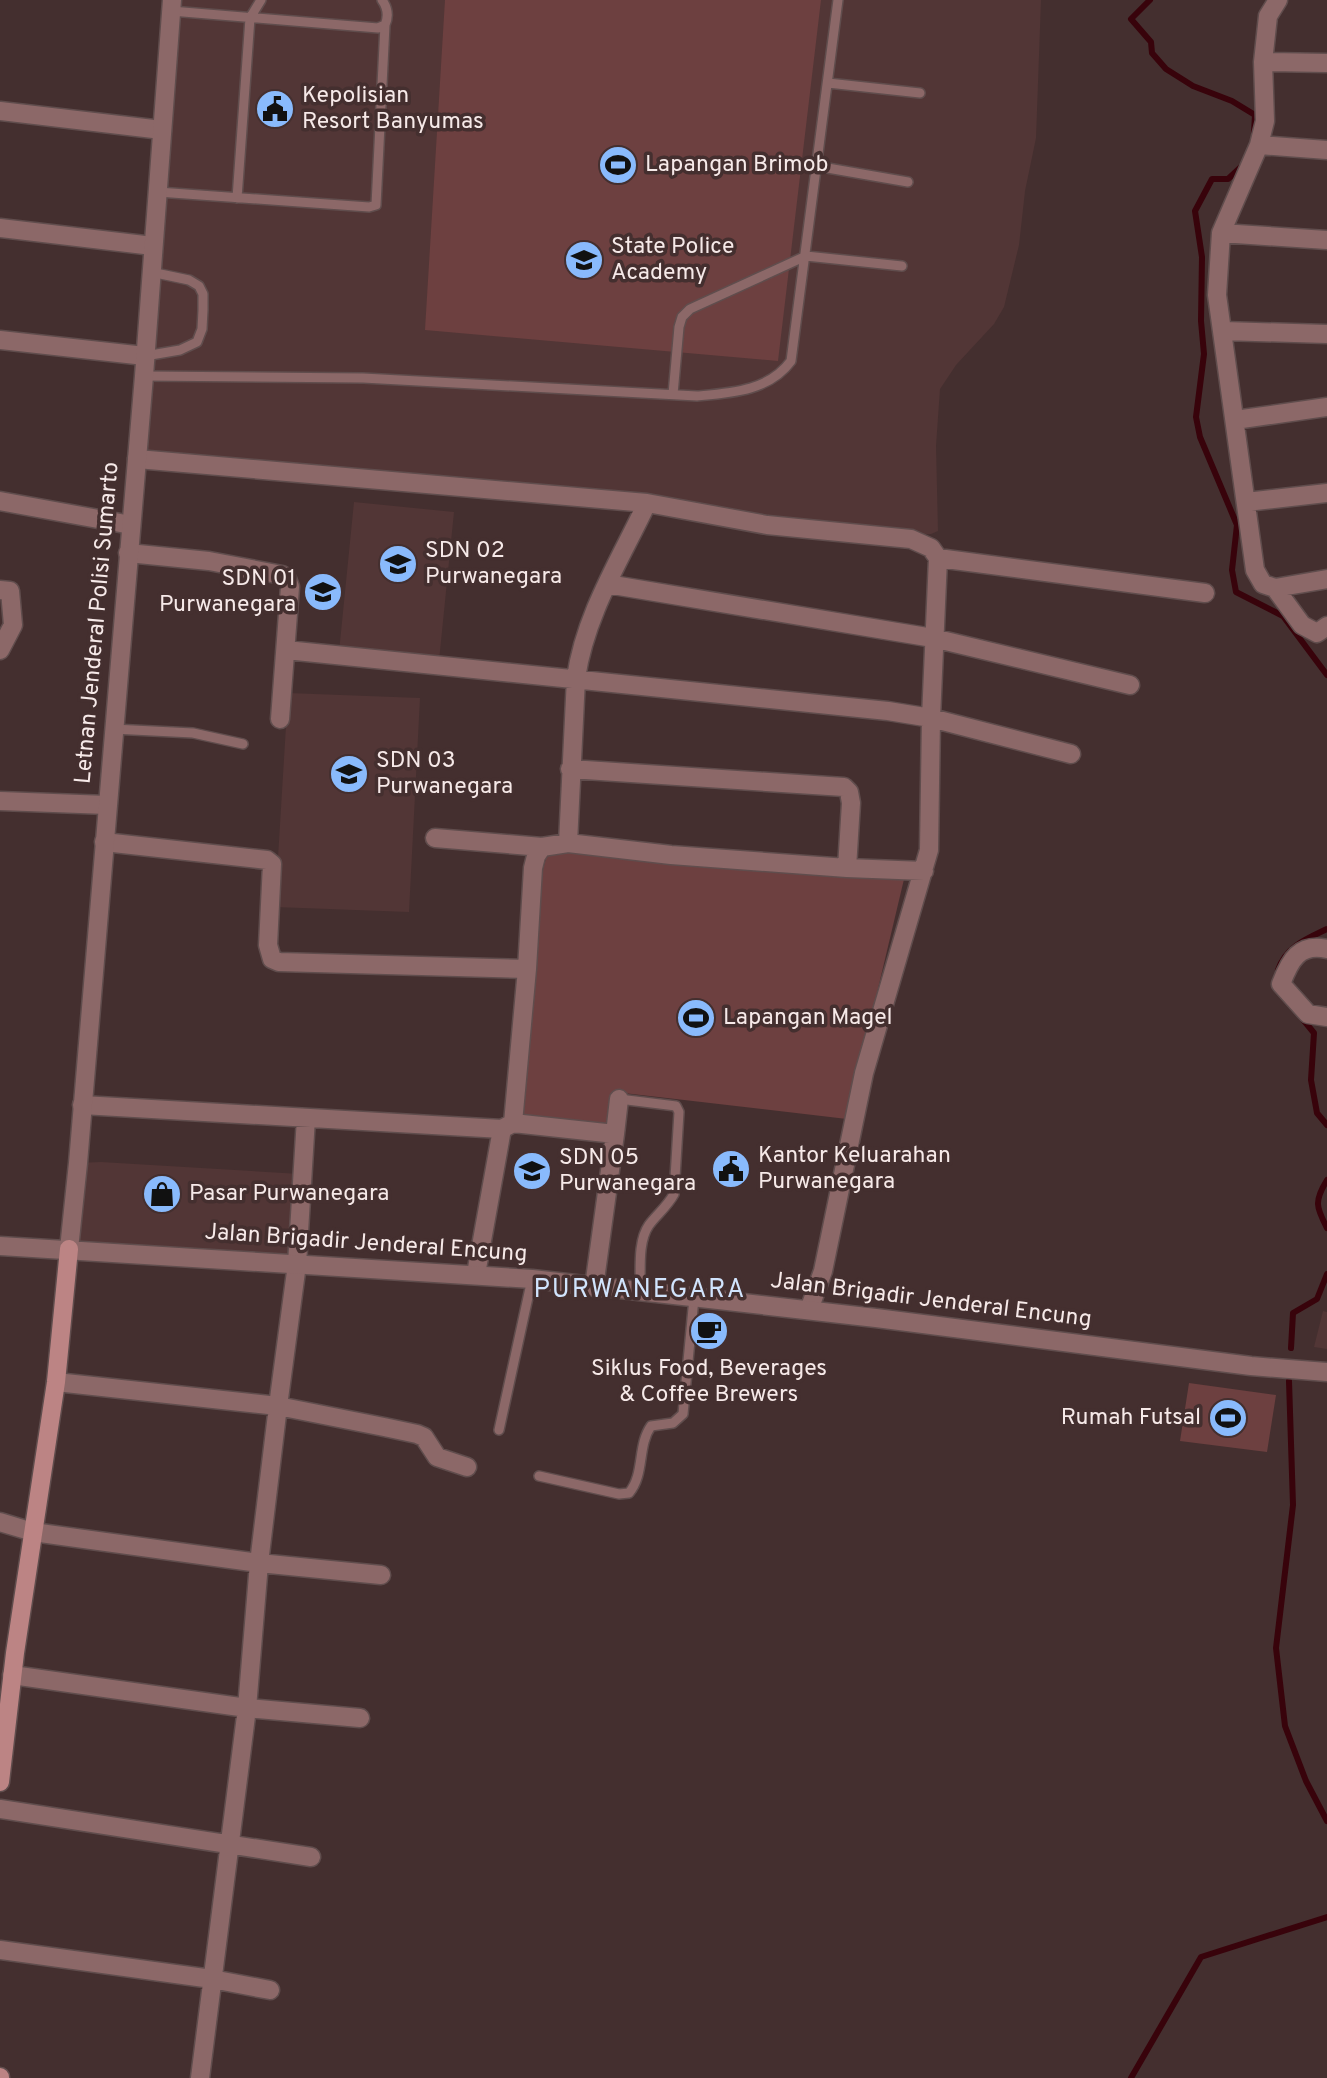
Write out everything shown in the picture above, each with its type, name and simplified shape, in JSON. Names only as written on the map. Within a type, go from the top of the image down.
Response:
[{"type":"main road","points":[[0,1782],[12,1675],[7,1651],[33,1532],[56,1382],[69,1249]]},
{"type":"street","points":[[1278,0],[1268,16],[1263,62],[1265,121],[1259,145],[1220,233],[1217,295],[1255,570],[1263,584],[1275,588],[1327,579]]},
{"type":"street","name":"Letnan Jenderal Polisi Sumarto","points":[[69,1249],[144,376],[172,5]]},
{"type":"street","points":[[1263,62],[1327,63]]},
{"type":"street","points":[[0,111],[162,130]]},
{"type":"street","points":[[1259,145],[1327,150]]},
{"type":"street","points":[[0,228],[153,246]]},
{"type":"street","points":[[1220,233],[1327,240]]},
{"type":"street","points":[[1223,331],[1327,334]]},
{"type":"street","points":[[0,340],[145,356]]},
{"type":"street","points":[[1235,420],[1327,407]]},
{"type":"street","points":[[137,460],[647,503],[767,524],[911,539],[932,548],[938,558],[930,718],[929,850],[864,1073],[823,1271],[809,1310]]},
{"type":"street","points":[[1246,502],[1327,493]]},
{"type":"street","points":[[0,500],[131,524]]},
{"type":"street","points":[[568,843],[576,678],[585,632],[647,503]]},
{"type":"street","points":[[128,554],[209,561],[282,575],[288,579],[290,587],[286,650],[279,719]]},
{"type":"street","points":[[938,558],[1205,593]]},
{"type":"street","points":[[607,584],[933,638],[1130,685]]},
{"type":"street","points":[[1275,588],[1302,625],[1317,633],[1327,626]]},
{"type":"street","points":[[0,590],[10,591],[13,625],[0,650]]},
{"type":"street","points":[[286,650],[888,711],[930,718],[1071,754]]},
{"type":"street","points":[[570,769],[844,788],[849,792],[851,803],[846,868]]},
{"type":"street","points":[[0,801],[107,805]]},
{"type":"street","points":[[435,838],[542,847],[568,843],[671,855],[925,871]]},
{"type":"street","points":[[104,842],[267,860],[272,864],[268,945],[272,959],[279,962],[527,969]]},
{"type":"street","points":[[476,1274],[507,1126],[527,969],[533,868],[542,847]]},
{"type":"street","points":[[1327,949],[1314,947],[1299,952],[1286,970],[1281,984],[1308,1014],[1327,1017]]},
{"type":"street","points":[[594,1287],[619,1099]]},
{"type":"street","points":[[82,1105],[507,1126],[615,1134]]},
{"type":"street","points":[[200,2078],[247,1707],[259,1563],[297,1264],[306,1118]]},
{"type":"street","name":"Jalan Brigadir Jenderal Encung","points":[[0,1246],[532,1279],[809,1310],[1238,1364],[1327,1372]]},
{"type":"street","points":[[56,1382],[278,1406],[417,1434],[424,1437],[437,1457],[467,1466]]},
{"type":"street","points":[[0,1522],[33,1532],[259,1563],[381,1575]]},
{"type":"street","points":[[12,1675],[247,1707],[360,1718]]},
{"type":"street","points":[[0,1809],[311,1857]]},
{"type":"street","points":[[0,1950],[212,1979],[270,1990]]},
{"type":"lane","points":[[237,198],[250,18],[261,0]]},
{"type":"lane","points":[[158,192],[369,207],[376,205],[385,24],[388,18],[382,0]]},
{"type":"lane","points":[[144,376],[363,378],[697,396],[736,393],[774,380],[791,361],[838,0]]},
{"type":"lane","points":[[172,5],[250,18],[378,28],[385,24]]},
{"type":"lane","points":[[828,83],[920,93]]},
{"type":"lane","points":[[816,166],[908,182]]},
{"type":"lane","points":[[674,394],[679,327],[682,317],[690,309],[806,256],[902,266]]},
{"type":"lane","points":[[145,356],[180,350],[197,342],[202,329],[203,294],[199,286],[189,280],[151,272]]},
{"type":"lane","points":[[113,729],[193,733],[243,744]]},
{"type":"lane","points":[[619,1099],[676,1106],[679,1112],[674,1194],[645,1234],[640,1292]]},
{"type":"lane","points":[[499,1430],[532,1279]]},
{"type":"lane","points":[[539,1476],[619,1494],[629,1493],[636,1484],[645,1435],[651,1426],[673,1423],[683,1414],[694,1298]]},
{"type":"shaded area","name":"State Police Academy","points":[[172,0],[1041,0],[1036,138],[1025,191],[1019,245],[1004,307],[994,324],[956,365],[940,389],[936,446],[938,531],[916,535],[137,459]]},
{"type":"shaded area","name":"Lapangan Brimob","points":[[445,0],[821,0],[778,361],[425,330]]},
{"type":"shaded area","name":"SDN 02 Purwanegara","points":[[354,502],[454,512],[439,661],[339,652]]},
{"type":"shaded area","name":"SDN 03 Purwanegara","points":[[288,693],[420,698],[409,912],[275,907]]},
{"type":"shaded area","name":"Lapangan Magel","points":[[548,851],[905,875],[847,1119],[615,1092],[610,1124],[517,1114],[535,899]]},
{"type":"shaded area","points":[[101,1162],[300,1174],[297,1264],[69,1249],[78,1163]]},
{"type":"shaded area","points":[[1323,1311],[1327,1312],[1327,1349],[1314,1347]]},
{"type":"shaded area","name":"Rumah Futsal","points":[[1189,1383],[1276,1395],[1267,1452],[1180,1441]]},
{"type":"waterway","points":[[1150,0],[1131,19],[1151,42],[1152,53],[1166,69],[1193,86],[1232,101],[1255,115],[1254,133]]},
{"type":"waterway","points":[[1242,166],[1228,179],[1212,179],[1195,211],[1202,257],[1201,321],[1204,354],[1196,417],[1200,437],[1237,525],[1232,570],[1236,592],[1283,616],[1327,675]]},
{"type":"waterway","points":[[1278,970],[1291,950],[1327,929]]},
{"type":"waterway","points":[[1301,1017],[1314,1033],[1311,1080],[1317,1113],[1327,1125]]},
{"type":"waterway","points":[[1327,1180],[1318,1199],[1327,1228]]},
{"type":"waterway","points":[[1291,1348],[1293,1313],[1317,1299],[1327,1274]]},
{"type":"waterway","points":[[1289,1381],[1293,1505],[1276,1648],[1285,1726],[1306,1781],[1327,1821]]},
{"type":"waterway","points":[[1131,2078],[1201,1957],[1327,1917]]},
{"type":"place","name":"Kepolisian Resort Banyumas","points":[[275,109]]},
{"type":"place","name":"Lapangan Brimob","points":[[618,165]]},
{"type":"place","name":"State Police Academy","points":[[584,260]]},
{"type":"place","name":"SDN 02 Purwanegara","points":[[398,564]]},
{"type":"place","name":"SDN 01 Purwanegara","points":[[323,592]]},
{"type":"place","name":"SDN 03 Purwanegara","points":[[349,774]]},
{"type":"place","name":"Lapangan Magel","points":[[696,1018]]},
{"type":"place","name":"Kantor Keluarahan Purwanegara","points":[[731,1169]]},
{"type":"place","name":"SDN 05 Purwanegara","points":[[532,1171]]},
{"type":"place","name":"Pasar Purwanegara","points":[[162,1194]]},
{"type":"place","name":"Siklus Food, Beverages & Coffee Brewers","points":[[709,1331]]},
{"type":"place","name":"Rumah Futsal","points":[[1228,1418]]},
{"type":"district","name":"PURWANEGARA","points":[[640,1290]]}]
